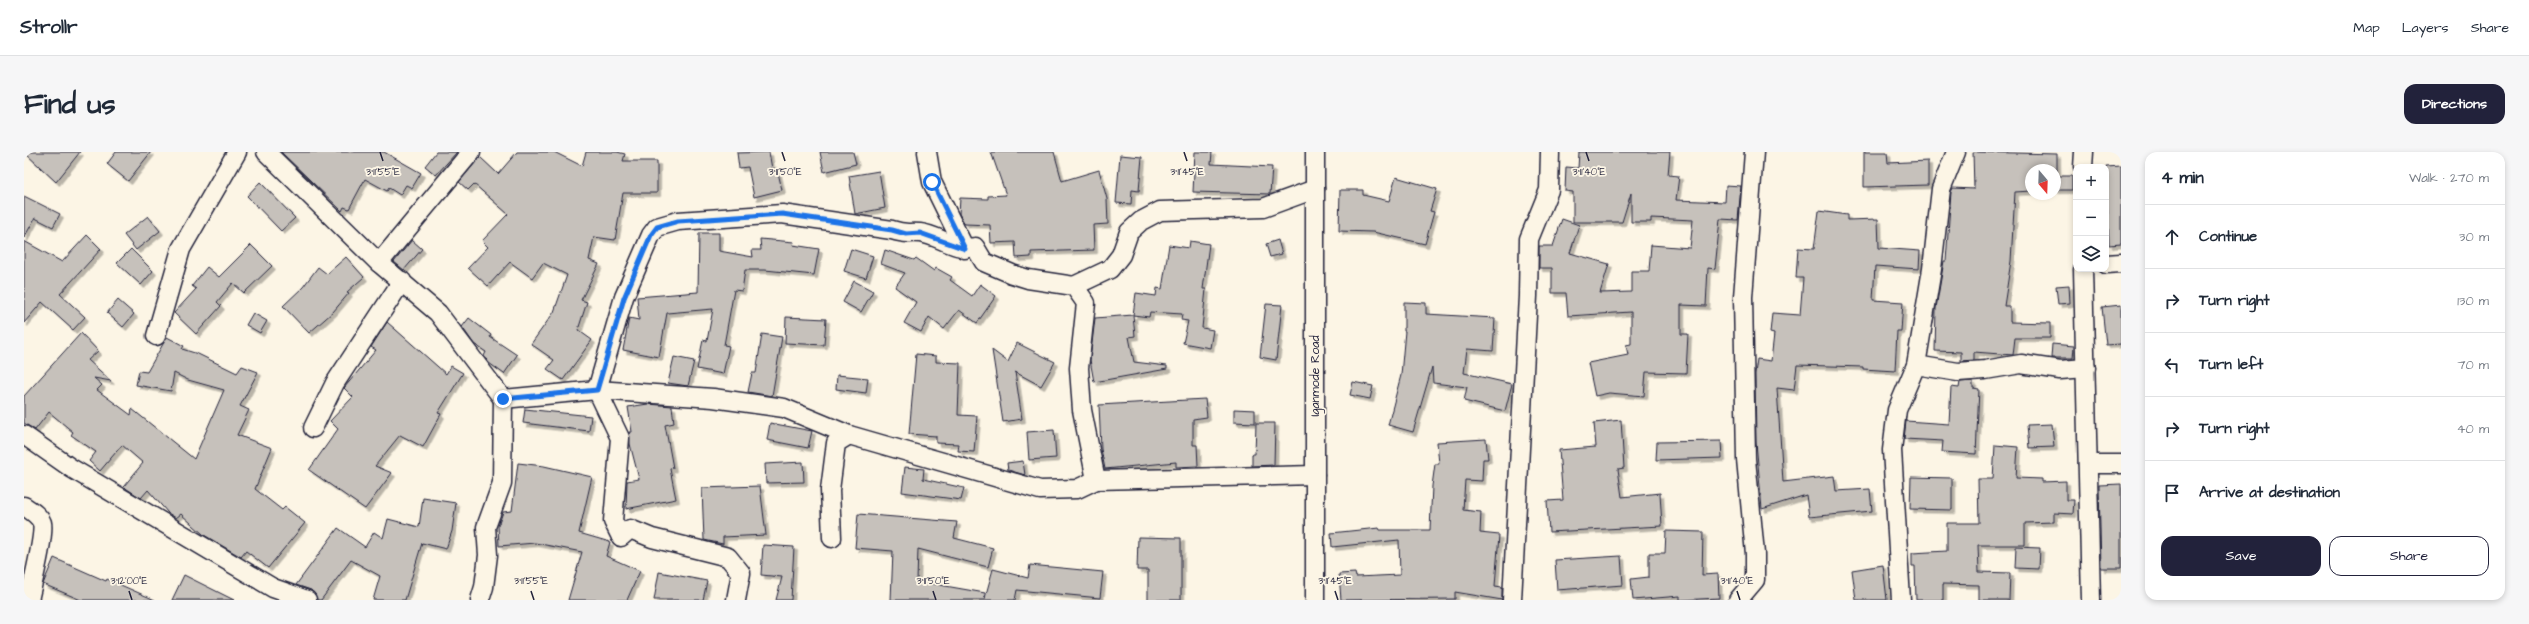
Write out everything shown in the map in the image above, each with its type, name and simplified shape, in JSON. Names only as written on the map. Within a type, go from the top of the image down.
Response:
[{"type":"street","points":[[156,336],[181,249],[237,152]]},
{"type":"street","points":[[266,152],[379,263],[438,313],[503,399],[502,483],[486,527],[488,555],[484,587],[480,600]]},
{"type":"street","points":[[379,263],[471,152]]},
{"type":"street","points":[[927,152],[932,182],[965,249]]},
{"type":"street","name":"Iganmode Road","points":[[1315,152],[1315,600]]},
{"type":"street","points":[[1512,600],[1528,296],[1529,239],[1548,190],[1550,152]]},
{"type":"street","points":[[1741,600],[1755,580],[1755,554],[1746,459],[1743,297],[1754,152]]},
{"type":"street","points":[[1901,600],[1892,450],[1897,410],[1916,365],[1932,269],[1940,190],[1956,152]]},
{"type":"street","points":[[2083,164],[2084,152]]},
{"type":"street","points":[[736,600],[741,573],[728,557],[652,538],[630,529],[620,537],[613,521],[620,438],[597,390],[624,298],[651,235],[657,227],[678,221],[782,214],[892,230],[906,234],[920,233],[965,249],[975,247],[984,262],[1028,279],[1074,286],[1110,269],[1121,256],[1129,232],[1141,221],[1160,211],[1263,208],[1315,189]]},
{"type":"street","points":[[2109,264],[2121,263]]},
{"type":"street","points":[[2083,272],[2091,600]]},
{"type":"street","points":[[313,428],[335,382],[402,281]]},
{"type":"street","points":[[1074,286],[1086,303],[1079,368],[1082,410],[1096,480]]},
{"type":"street","points":[[1916,365],[1958,372],[1984,370],[2021,364],[2060,370],[2086,368]]},
{"type":"street","points":[[503,399],[597,390],[713,398],[784,408],[849,435],[1040,490],[1077,488],[1096,480],[1315,475]]},
{"type":"street","points":[[832,538],[830,490],[836,443],[849,435]]},
{"type":"street","points":[[24,436],[71,468],[274,588],[307,600]]},
{"type":"street","points":[[2088,464],[2121,464]]},
{"type":"street","points":[[24,506],[35,514],[42,524],[42,536],[29,600]]},
{"type":"building","points":[[24,152],[80,152],[56,182]]},
{"type":"building","points":[[116,152],[151,152],[128,181],[107,164]]},
{"type":"building","points":[[281,152],[384,152],[421,173],[412,188],[406,185],[400,195],[389,188],[387,191],[365,179],[349,209],[344,207],[342,211]]},
{"type":"building","points":[[436,152],[457,152],[436,175],[425,166]]},
{"type":"building","points":[[517,152],[554,152],[582,166],[586,152],[617,152],[625,154],[623,161],[657,161],[657,193],[623,193],[615,240],[594,237],[589,260],[599,264],[581,300],[587,302],[578,330],[592,340],[563,380],[547,369],[554,360],[531,344],[554,312],[567,275],[543,263],[532,278],[510,262],[488,286],[468,268],[488,247],[482,241],[508,214],[474,184],[468,190],[459,182],[480,157],[498,174]]},
{"type":"building","points":[[769,152],[772,169],[777,168],[782,190],[754,197],[748,167],[739,168],[737,153]]},
{"type":"building","points":[[820,152],[853,152],[856,164],[824,172]]},
{"type":"building","points":[[991,152],[1054,152],[1062,181],[1099,170],[1107,199],[1108,224],[1093,225],[1094,250],[1031,252],[1031,257],[1016,258],[1015,242],[991,243],[990,225],[965,224],[959,214],[960,198],[988,199],[988,196],[1006,195]]},
{"type":"building","points":[[1195,152],[1212,152],[1211,164],[1272,167],[1270,194],[1193,192]]},
{"type":"building","points":[[1579,152],[1670,152],[1668,175],[1679,176],[1676,200],[1725,202],[1726,185],[1741,186],[1738,220],[1720,219],[1715,269],[1708,268],[1706,306],[1681,305],[1681,334],[1688,334],[1686,373],[1646,372],[1644,396],[1609,393],[1595,396],[1588,363],[1628,355],[1626,345],[1631,344],[1631,312],[1568,316],[1566,293],[1552,293],[1552,268],[1539,268],[1539,246],[1553,246],[1562,219],[1579,225],[1570,253],[1609,264],[1600,293],[1631,292],[1631,271],[1649,271],[1651,245],[1690,248],[1693,220],[1651,218],[1651,222],[1631,222],[1631,193],[1622,222],[1573,222],[1573,192],[1565,191],[1566,167],[1578,168]]},
{"type":"building","points":[[1864,152],[1887,152],[1888,163],[1928,161],[1928,185],[1864,187]]},
{"type":"building","points":[[1973,152],[2057,154],[2057,164],[2025,164],[2025,191],[2015,192],[2011,261],[2004,306],[2010,306],[2010,322],[2050,323],[2050,338],[2015,338],[2013,355],[1974,352],[1974,360],[1961,361],[1961,352],[1935,351],[1936,308],[1944,261],[1946,261],[1951,192],[1953,188],[1974,189]]},
{"type":"building","points":[[1120,155],[1142,157],[1139,191],[1132,190],[1131,204],[1116,203]]},
{"type":"building","points":[[2121,166],[2121,244],[2109,245],[2109,200],[2109,167]]},
{"type":"building","points":[[879,171],[885,208],[855,214],[849,176]]},
{"type":"building","points":[[2061,176],[2072,176],[2072,190],[2061,190]]},
{"type":"building","points":[[1396,177],[1437,189],[1430,211],[1434,212],[1425,244],[1373,232],[1339,231],[1340,190],[1363,190],[1363,195],[1389,201]]},
{"type":"building","points":[[260,182],[295,218],[281,231],[247,196]]},
{"type":"building","points":[[24,196],[60,214],[53,227],[35,218],[24,238]]},
{"type":"building","points":[[1819,211],[1847,215],[1847,220],[1878,219],[1879,248],[1920,251],[1919,269],[1875,266],[1873,300],[1903,302],[1901,331],[1897,331],[1895,371],[1863,369],[1863,367],[1797,365],[1794,390],[1777,388],[1783,482],[1834,476],[1836,491],[1870,489],[1872,511],[1809,517],[1806,495],[1762,509],[1756,442],[1755,374],[1757,359],[1771,361],[1774,334],[1770,333],[1772,313],[1800,315],[1803,278],[1796,278],[1798,248],[1814,249]]},
{"type":"building","points":[[148,216],[160,231],[136,250],[124,235]]},
{"type":"building","points":[[699,233],[719,233],[719,251],[753,257],[752,250],[761,250],[760,239],[794,242],[793,245],[819,249],[814,275],[765,270],[745,270],[742,291],[734,290],[724,345],[729,346],[723,374],[697,369],[703,340],[707,341],[713,309],[667,313],[659,357],[623,350],[629,318],[639,320],[637,297],[698,292]]},
{"type":"building","points":[[87,235],[101,249],[60,294],[85,317],[73,330],[42,302],[24,323],[24,241],[62,262]]},
{"type":"building","points":[[412,240],[422,249],[404,270],[394,262]]},
{"type":"building","points":[[1278,240],[1282,254],[1270,257],[1266,244]]},
{"type":"building","points":[[1190,241],[1209,244],[1203,289],[1206,289],[1202,328],[1213,330],[1210,348],[1183,343],[1188,321],[1181,320],[1182,314],[1150,312],[1149,317],[1133,315],[1136,293],[1156,296],[1157,288],[1162,289],[1169,245],[1189,248]]},
{"type":"building","points":[[251,245],[272,266],[244,293],[233,283],[217,302],[221,306],[196,334],[174,313],[196,289],[192,286],[207,267],[219,277]]},
{"type":"building","points":[[131,249],[153,271],[141,285],[117,263]]},
{"type":"building","points":[[851,249],[873,256],[866,278],[844,271]]},
{"type":"building","points":[[885,250],[914,260],[916,258],[934,271],[936,268],[952,277],[950,280],[972,296],[980,284],[996,296],[977,323],[959,310],[944,329],[929,317],[921,332],[904,323],[916,302],[895,287],[905,273],[881,264]]},
{"type":"building","points":[[346,257],[364,277],[347,292],[349,293],[333,312],[309,333],[283,306],[303,287],[318,267],[327,274]]},
{"type":"building","points":[[854,281],[873,291],[861,312],[843,302]]},
{"type":"building","points":[[2069,285],[2070,303],[2058,304],[2056,286]]},
{"type":"building","points":[[118,300],[134,314],[123,327],[107,313]]},
{"type":"building","points":[[1404,302],[1426,303],[1426,314],[1495,318],[1493,351],[1467,349],[1464,373],[1512,384],[1505,411],[1464,401],[1467,387],[1433,383],[1432,367],[1413,432],[1388,425],[1401,375],[1405,331]]},
{"type":"building","points":[[1266,304],[1282,305],[1276,360],[1260,357]]},
{"type":"building","points":[[2121,305],[2121,344],[2106,345],[2102,307]]},
{"type":"building","points":[[253,313],[267,321],[260,333],[246,325]]},
{"type":"building","points":[[1133,315],[1135,336],[1129,337],[1134,362],[1167,366],[1167,369],[1094,382],[1090,360],[1095,318]]},
{"type":"building","points":[[786,317],[826,319],[824,345],[785,343]]},
{"type":"building","points":[[469,318],[491,335],[490,337],[517,355],[504,374],[489,363],[484,356],[486,352],[474,344],[462,327]]},
{"type":"building","points":[[387,322],[446,374],[451,366],[463,373],[438,413],[441,414],[423,447],[400,435],[375,466],[392,473],[365,509],[309,470],[338,429],[330,421],[353,397],[344,388],[376,350],[371,347]]},
{"type":"building","points":[[81,333],[98,351],[88,360],[111,381],[94,378],[102,385],[97,390],[131,415],[132,409],[194,459],[224,390],[188,380],[174,373],[171,391],[136,385],[139,371],[147,372],[167,337],[184,346],[182,349],[198,354],[237,373],[242,366],[258,372],[240,406],[249,410],[237,435],[272,448],[255,489],[282,510],[285,507],[305,523],[268,568],[246,551],[241,557],[204,535],[181,514],[176,518],[168,513],[148,490],[141,498],[127,489],[124,486],[143,463],[122,445],[100,471],[89,461],[96,452],[71,435],[73,432],[49,412],[35,430],[24,423],[24,396]]},
{"type":"building","points":[[762,334],[782,337],[772,396],[748,392],[752,373],[756,373]]},
{"type":"building","points":[[1017,343],[1055,362],[1041,386],[1015,372],[1022,419],[1003,422],[992,350],[1008,362]]},
{"type":"building","points":[[2052,344],[2074,346],[2073,358],[2051,358]]},
{"type":"building","points":[[916,354],[936,356],[936,362],[960,363],[958,415],[977,416],[974,452],[958,451],[959,444],[936,443],[936,436],[909,434]]},
{"type":"building","points":[[674,357],[694,361],[688,386],[668,383]]},
{"type":"building","points":[[837,375],[868,378],[866,393],[836,389]]},
{"type":"building","points":[[1973,381],[1973,388],[1979,389],[1976,454],[1942,452],[1943,441],[1904,439],[1906,421],[1949,424],[1951,387],[1959,388],[1960,382]]},
{"type":"building","points":[[1353,382],[1373,386],[1370,399],[1350,395]]},
{"type":"building","points":[[1205,399],[1207,417],[1193,419],[1193,445],[1197,445],[1198,466],[1176,467],[1176,462],[1105,469],[1101,449],[1099,405]]},
{"type":"building","points":[[648,404],[672,406],[674,423],[665,425],[673,468],[670,469],[676,499],[626,509],[627,481],[639,479],[630,444],[629,432],[632,432],[628,407]]},
{"type":"building","points":[[525,409],[591,416],[589,431],[523,423]]},
{"type":"building","points":[[1234,409],[1255,410],[1255,423],[1234,422]]},
{"type":"building","points":[[1621,420],[1624,468],[1618,469],[1622,497],[1660,493],[1662,526],[1549,532],[1547,501],[1563,500],[1559,450],[1596,447],[1594,423]]},
{"type":"building","points":[[770,423],[812,431],[808,448],[767,440]]},
{"type":"building","points":[[1256,423],[1275,423],[1274,465],[1252,466],[1252,454],[1255,454]]},
{"type":"building","points":[[2052,424],[2054,447],[2029,448],[2027,425]]},
{"type":"building","points":[[1054,430],[1056,458],[1029,460],[1027,432]]},
{"type":"building","points":[[1486,439],[1488,459],[1483,459],[1482,481],[1465,480],[1463,510],[1481,512],[1480,533],[1499,535],[1495,586],[1502,587],[1502,600],[1455,592],[1455,599],[1341,600],[1339,574],[1355,573],[1356,577],[1400,575],[1399,540],[1332,547],[1331,533],[1379,528],[1380,530],[1430,530],[1432,486],[1435,464],[1439,464],[1437,442]]},
{"type":"building","points":[[1721,441],[1722,458],[1656,460],[1657,442]]},
{"type":"building","points":[[1995,445],[2018,447],[2016,478],[2042,479],[2042,482],[2066,481],[2066,500],[2074,500],[2073,514],[2054,513],[2054,522],[2025,523],[2025,545],[1978,545],[1979,572],[2010,573],[2009,600],[1979,600],[1979,585],[1943,584],[1943,600],[1916,600],[1915,566],[1912,566],[1912,553],[1947,551],[1947,523],[1979,523],[1978,479],[1993,479]]},
{"type":"building","points":[[1023,461],[1025,475],[1008,470],[1007,463]]},
{"type":"building","points":[[803,462],[804,482],[766,483],[765,464]]},
{"type":"building","points":[[518,463],[544,466],[592,477],[579,533],[610,542],[606,556],[640,571],[627,600],[568,600],[582,552],[535,543],[499,546],[498,526],[503,512],[512,511]]},
{"type":"building","points":[[905,467],[924,469],[923,479],[964,488],[961,500],[902,492]]},
{"type":"building","points":[[1911,477],[1952,478],[1952,510],[1910,509]]},
{"type":"building","points":[[2121,484],[2121,568],[2101,568],[2099,485]]},
{"type":"building","points":[[760,486],[766,535],[723,537],[723,544],[704,540],[702,488]]},
{"type":"building","points":[[423,498],[456,503],[452,531],[446,549],[422,543],[405,600],[373,600],[380,576],[351,560],[321,600],[317,600],[315,594],[311,590],[296,585],[338,528],[365,547],[374,532],[383,538],[388,519],[419,527]]},
{"type":"building","points":[[858,514],[957,522],[954,538],[993,548],[988,567],[918,549],[917,581],[985,593],[985,598],[993,569],[1028,578],[1030,565],[1103,572],[1100,598],[1017,590],[1015,600],[891,600],[893,551],[855,548]]},
{"type":"building","points":[[1666,531],[1703,532],[1702,575],[1718,574],[1719,598],[1680,600],[1680,596],[1633,600],[1631,579],[1649,577],[1649,553],[1665,553]]},
{"type":"building","points":[[1138,537],[1181,538],[1181,600],[1148,600],[1148,570],[1137,570]]},
{"type":"building","points":[[763,545],[794,547],[791,600],[776,600],[782,577],[761,575]]},
{"type":"building","points":[[2016,547],[2040,548],[2039,569],[2015,568]]},
{"type":"building","points":[[1621,556],[1623,585],[1557,590],[1555,560]]},
{"type":"building","points":[[54,558],[106,581],[107,579],[155,600],[81,600],[43,584]]},
{"type":"building","points":[[1883,565],[1887,600],[1856,600],[1852,570]]},
{"type":"building","points":[[659,572],[707,581],[703,600],[654,600]]},
{"type":"building","points":[[184,575],[234,600],[172,600]]},
{"type":"route","points":[[503,399],[553,396],[597,390],[624,298],[651,235],[657,227],[678,221],[782,214],[892,230],[906,234],[920,233],[965,249],[932,182]]}]
